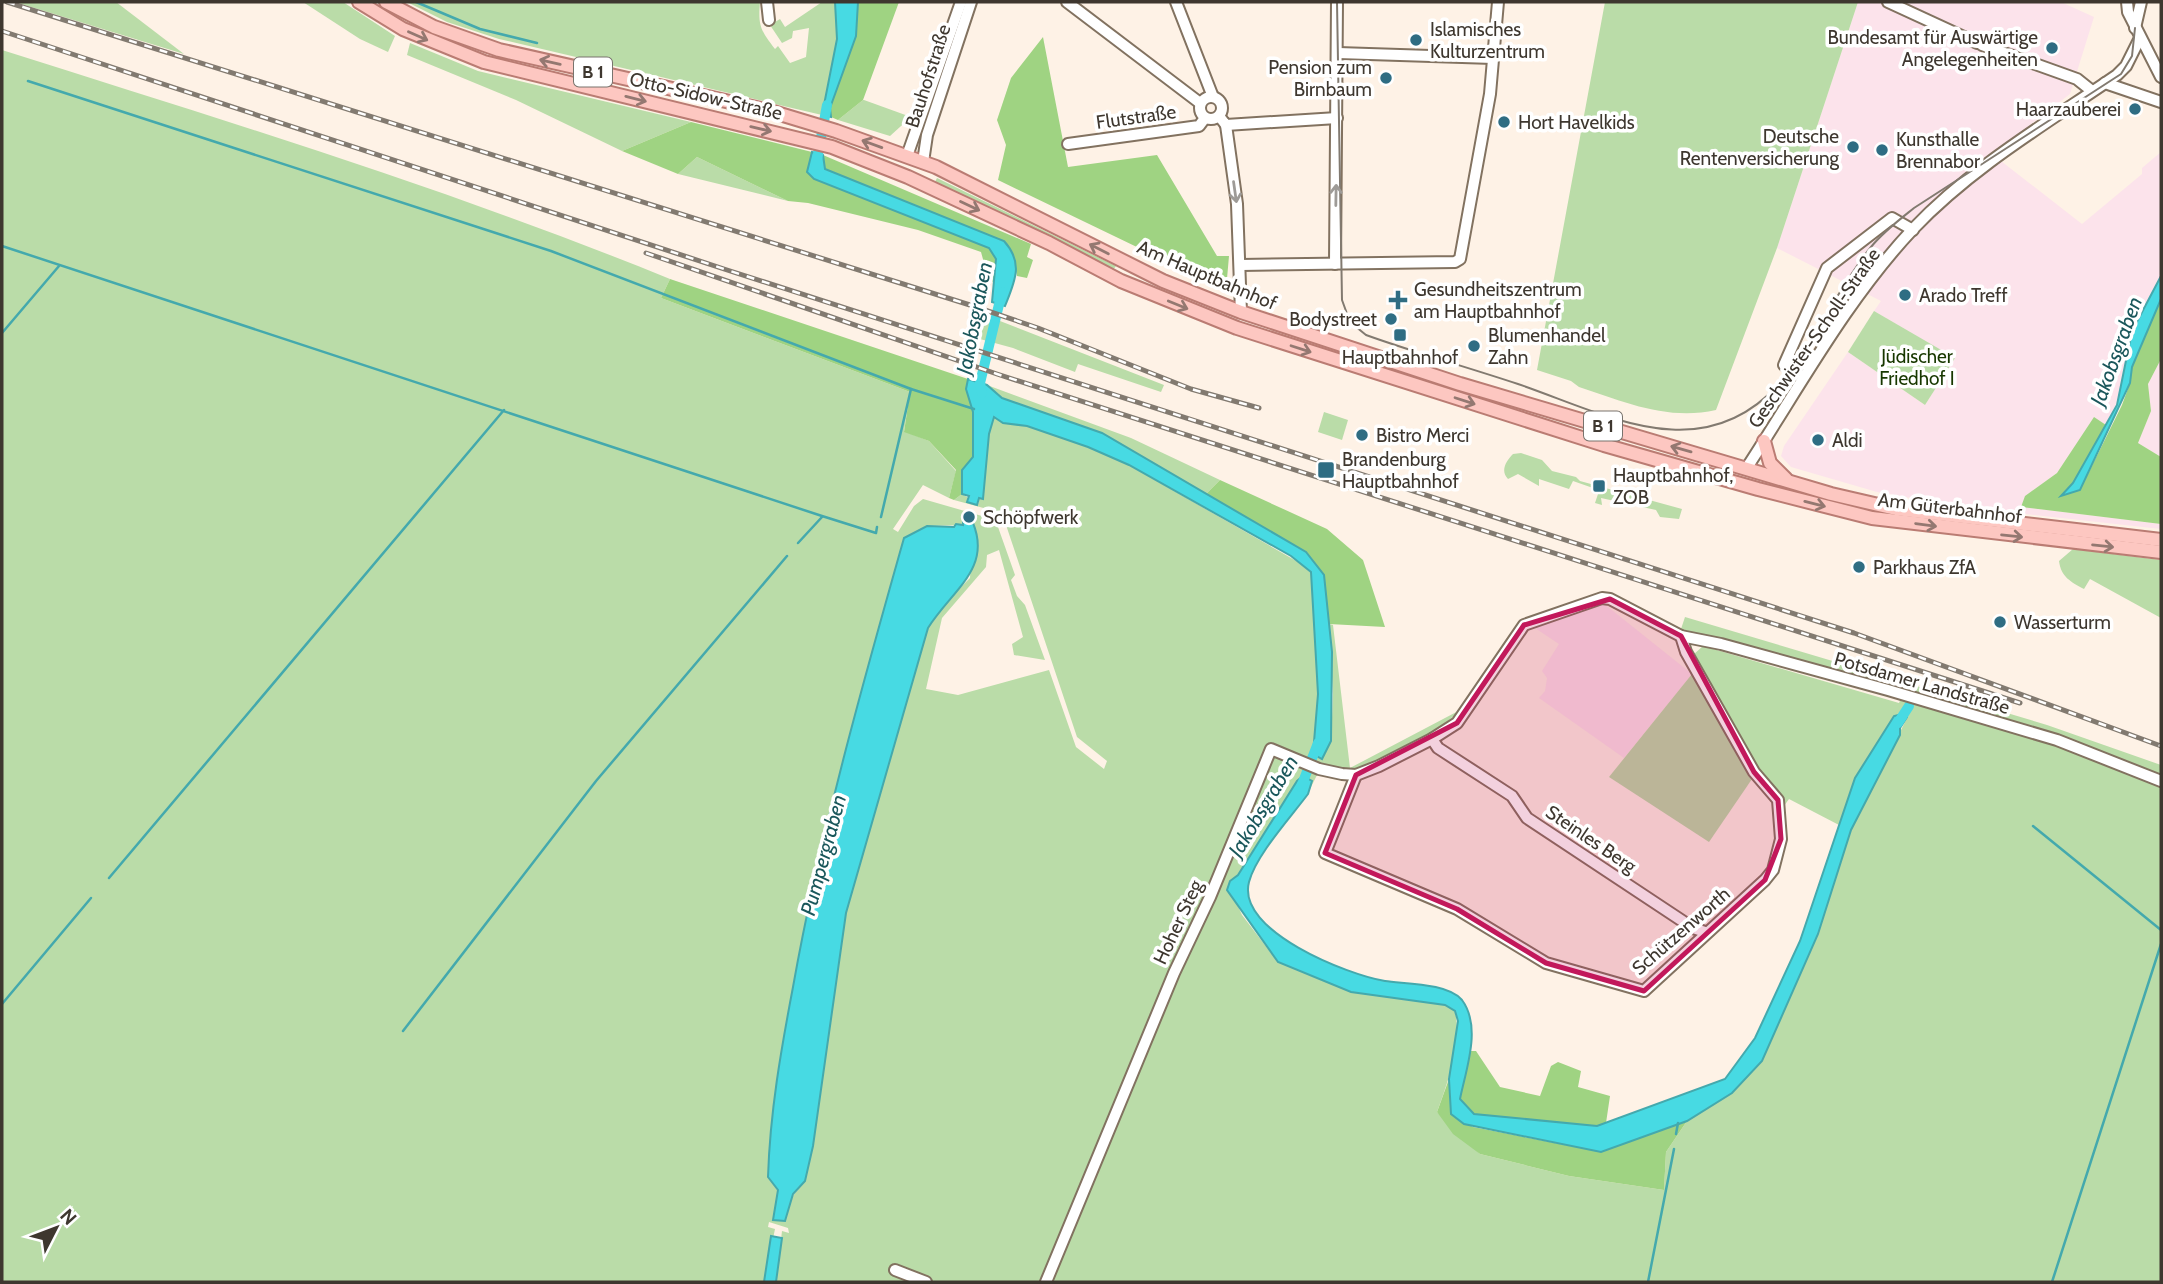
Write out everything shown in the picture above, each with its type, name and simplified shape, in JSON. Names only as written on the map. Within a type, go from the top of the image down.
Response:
[{"type":"main road","name":"Otto-Sidow-Straße","points":[[359,2],[403,29],[484,62],[804,139],[908,177]]},
{"type":"main road","name":"Otto-Sidow-Straße","points":[[386,2],[434,27],[499,50],[808,122],[907,156]]},
{"type":"main road","name":"Am Hauptbahnhof","points":[[907,156],[1129,264],[1241,312],[1460,384],[1746,469]]},
{"type":"main road","points":[[907,156],[908,177]]},
{"type":"main road","points":[[908,177],[923,162]]},
{"type":"main road","name":"Am Hauptbahnhof","points":[[908,177],[1049,243],[1121,281],[1237,328],[1604,445],[1736,483]]},
{"type":"main road","points":[[1121,281],[1129,264]]},
{"type":"main road","points":[[1237,328],[1241,312]]},
{"type":"main road","points":[[1764,441],[1767,456],[1775,470],[1796,484]]},
{"type":"main road","points":[[1736,483],[1746,469]]},
{"type":"main road","name":"Am Güterbahnhof","points":[[1746,469],[1896,509],[2161,552]]},
{"type":"main road","name":"Am Güterbahnhof","points":[[1736,483],[1872,518],[2161,540]]},
{"type":"street","points":[[767,2],[769,20]]},
{"type":"street","name":"Bauhofstraße","points":[[907,156],[961,2]]},
{"type":"street","name":"Bauhofstraße","points":[[923,162],[927,135],[971,2]]},
{"type":"street","points":[[1067,2],[1200,103]]},
{"type":"street","points":[[1176,2],[1213,97],[1221,103],[1241,265],[1241,312]]},
{"type":"street","points":[[1335,264],[1337,2]]},
{"type":"street","points":[[1241,265],[1455,262],[1460,259],[1490,94],[1498,2]]},
{"type":"street","points":[[1888,2],[1979,44],[2077,79],[2092,92]]},
{"type":"street","name":"Geschwister-Scholl-Straße","points":[[1746,469],[1864,290],[1913,230],[1949,195],[1992,161],[2122,71],[2138,33],[2141,4]]},
{"type":"street","points":[[2127,5],[2138,33],[2160,71]]},
{"type":"street","points":[[1338,53],[1493,58]]},
{"type":"street","points":[[2105,83],[2161,102]]},
{"type":"street","points":[[1200,103],[1213,97]]},
{"type":"street","points":[[1200,103],[1200,113],[1213,120],[1337,118]]},
{"type":"street","name":"Flutstraße","points":[[1068,144],[1199,126],[1205,118]]},
{"type":"street","name":"Geschwister-Scholl-Straße","points":[[1784,365],[1827,268],[1892,218],[1913,230]]},
{"type":"street","points":[[1356,775],[1432,739],[1457,723],[1467,713],[1529,622],[1602,598],[1627,606],[1675,634]]},
{"type":"street","name":"Potsdamer Landstraße","points":[[1675,634],[1850,679],[2057,740],[2161,781]]},
{"type":"street","name":"Schützenworth","points":[[1356,775],[1325,853],[1457,909],[1546,963],[1644,991],[1773,870],[1782,839],[1778,800],[1754,772],[1675,634]]},
{"type":"street","name":"Steinles Berg","points":[[1432,739],[1438,748],[1512,796],[1527,818],[1693,928],[1705,932]]},
{"type":"street","name":"Hoher Steg","points":[[1046,1282],[1174,974],[1210,897],[1272,749],[1320,769],[1356,775]]},
{"type":"street","points":[[895,1270],[926,1282]]},
{"type":"highlighted area","points":[[1610,599],[1681,636],[1754,772],[1778,800],[1781,839],[1765,880],[1644,991],[1546,963],[1457,909],[1325,853],[1356,775],[1457,723],[1524,625]]},
{"type":"shaded area","points":[[1858,2],[2061,2],[2094,17],[2070,94],[1992,154],[2082,224],[2142,174],[2142,168],[2161,152],[2161,276],[2132,331],[2117,405],[2106,425],[2094,418],[2057,473],[2026,496],[2021,507],[2161,524],[2161,529],[1962,507],[1877,492],[1791,467],[1781,456],[1784,446],[1848,352],[1925,405],[1954,359],[1874,311],[1881,301],[1777,248]]},
{"type":"shaded area","points":[[2161,359],[2161,457],[2138,443],[2151,411],[2148,384]]},
{"type":"shaded area","points":[[1603,603],[1692,674],[1624,758],[1539,698],[1545,691],[1547,678],[1542,671],[1559,644],[1532,626]]},
{"type":"green space","points":[[15,2],[116,2],[184,54]]},
{"type":"green space","points":[[303,2],[343,2],[395,36],[388,52],[360,39]]},
{"type":"green space","points":[[407,2],[760,2],[759,16],[763,32],[775,49],[778,46],[790,63],[806,57],[809,28],[793,31],[792,38],[782,43],[770,25],[780,19],[785,27],[822,2],[835,2],[837,39],[822,115],[499,39],[447,22]]},
{"type":"green space","points":[[858,2],[899,2],[863,100],[838,120],[831,117],[830,108],[856,36]]},
{"type":"green space","points":[[1605,2],[1858,2],[1777,248],[1716,410],[1698,413],[1663,412],[1579,387],[1571,381],[1537,370]]},
{"type":"green space","points":[[1043,37],[1068,167],[1157,155],[1217,256],[1229,256],[1226,290],[998,180],[1006,145],[997,120],[1011,78]]},
{"type":"green space","points":[[410,43],[478,71],[691,122],[622,151],[516,100],[407,55]]},
{"type":"green space","points":[[2,50],[422,186],[588,247],[670,279],[661,298],[910,392],[904,431],[929,441],[956,471],[949,498],[923,485],[893,529],[898,532],[914,506],[923,499],[982,516],[998,527],[1015,575],[1011,580],[1017,596],[1025,605],[1045,660],[1014,655],[1012,644],[1023,637],[999,550],[987,555],[986,567],[942,618],[926,689],[958,695],[1049,670],[1076,747],[1104,769],[1107,761],[1077,737],[1002,513],[954,500],[962,494],[978,504],[979,498],[983,499],[989,434],[994,417],[1003,423],[1027,426],[1088,447],[1129,465],[1305,566],[1313,576],[1318,694],[1314,755],[1331,741],[1333,694],[1329,624],[1333,625],[1350,768],[1464,708],[1435,731],[1362,769],[1318,773],[1308,793],[1311,781],[1297,781],[1238,876],[1230,881],[1232,893],[1242,915],[1278,962],[1445,1005],[1455,1011],[1455,1049],[1437,1112],[1480,1154],[1569,1176],[1664,1190],[1666,1152],[1687,1121],[1732,1093],[1818,934],[1851,830],[1907,718],[1905,713],[1894,716],[1855,778],[1839,825],[1789,799],[1784,806],[1755,769],[1693,655],[1703,646],[1899,703],[1904,691],[1681,629],[1685,617],[2047,725],[2161,765],[2161,1282],[776,1282],[782,1231],[789,1233],[788,1228],[769,1222],[768,1227],[775,1229],[764,1282],[2,1282]],"holes":[[[964,521],[973,523],[970,578],[944,604],[928,628],[846,913],[813,1146],[805,1181],[773,1220],[778,1190],[768,1177],[771,1129],[780,1058],[804,930],[843,761],[904,538],[927,526],[963,525]]]},
{"type":"green space","points":[[863,100],[911,117],[890,136],[838,120]]},
{"type":"green space","points":[[691,122],[812,152],[808,171],[814,179],[989,248],[996,259],[995,282],[989,281],[981,252],[918,230],[808,203],[788,201],[697,157],[678,174],[622,151]]},
{"type":"green space","points":[[823,155],[1031,244],[1027,257],[1033,260],[1027,278],[1017,276],[1012,251],[825,169]]},
{"type":"green space","points":[[697,157],[788,201],[678,174]]},
{"type":"green space","points":[[937,178],[1116,266],[1113,270],[935,182]]},
{"type":"green space","points":[[670,279],[968,379],[966,389],[973,412],[973,457],[962,470],[962,494],[954,500],[949,498],[956,470],[929,441],[904,432],[910,392],[661,298]]},
{"type":"green space","points":[[2161,299],[2161,359],[2148,384],[2151,411],[2138,443],[2161,457],[2161,524],[2021,507],[2025,496],[2057,473],[2094,417],[2106,425],[2073,483],[2063,495],[2080,490],[2122,405],[2132,368]]},
{"type":"green space","name":"Jüdischer Friedhof I","points":[[1874,311],[1955,358],[1925,405],[1848,352]]},
{"type":"green space","points":[[972,316],[1000,321],[1164,385],[1161,392],[1078,364],[1075,372],[1013,348],[980,339],[968,331]]},
{"type":"green space","points":[[987,385],[1131,438],[1220,480],[1206,494],[1102,433],[1002,398]]},
{"type":"green space","points":[[1324,412],[1348,420],[1342,440],[1318,432]]},
{"type":"green space","points":[[1521,453],[1542,460],[1552,471],[1576,477],[1580,481],[1682,509],[1679,519],[1660,517],[1656,510],[1601,498],[1602,505],[1595,503],[1598,494],[1593,492],[1593,488],[1573,481],[1569,489],[1539,479],[1539,486],[1518,474],[1508,479],[1504,473],[1506,463],[1513,454]]},
{"type":"green space","points":[[1220,480],[1327,529],[1363,560],[1385,627],[1329,624],[1325,586],[1313,561],[1306,552],[1206,494]]},
{"type":"green space","points":[[2073,549],[2161,560],[2161,618],[2090,579],[2084,589],[2071,581],[2064,575],[2059,561]]},
{"type":"green space","points":[[1692,674],[1752,779],[1709,842],[1609,777]]},
{"type":"green space","points":[[1469,1051],[1476,1051],[1500,1087],[1540,1096],[1551,1066],[1558,1062],[1581,1071],[1578,1087],[1610,1096],[1606,1123],[1597,1126],[1474,1114],[1460,1099]]},
{"type":"green space","points":[[1449,1079],[1451,1114],[1473,1127],[1601,1152],[1687,1121],[1666,1152],[1664,1190],[1569,1176],[1480,1154],[1453,1134],[1437,1112]]},
{"type":"water","points":[[835,2],[858,2],[856,36],[830,108],[831,117],[822,115],[837,39]]},
{"type":"water","name":"Jakobsgraben","points":[[812,152],[823,155],[825,169],[1004,241],[1016,265],[1005,306],[992,302],[996,259],[989,248],[814,179],[807,172]]},
{"type":"water","points":[[2161,276],[2161,299],[2132,367],[2130,383],[2080,490],[2061,496],[2073,483],[2117,405],[2132,331]]},
{"type":"water","points":[[968,379],[987,385],[1002,398],[1102,433],[1306,552],[1324,575],[1332,652],[1331,741],[1322,759],[1313,754],[1318,694],[1311,572],[1291,556],[1129,465],[1088,447],[1027,426],[1003,423],[994,417],[989,434],[983,499],[979,498],[977,505],[967,502],[969,496],[962,494],[962,470],[973,457],[973,412],[966,389]]},
{"type":"water","name":"Pumpergraben","points":[[963,521],[973,523],[977,554],[966,579],[928,628],[846,913],[813,1146],[805,1181],[793,1194],[785,1221],[773,1220],[778,1190],[768,1177],[780,1058],[816,874],[858,705],[904,538],[927,526],[954,527],[956,524],[963,525]]},
{"type":"water","points":[[1906,713],[1900,735],[1851,830],[1818,934],[1762,1061],[1732,1093],[1687,1121],[1601,1152],[1464,1124],[1451,1114],[1449,1079],[1458,1021],[1455,1011],[1445,1005],[1351,992],[1278,962],[1227,890],[1230,881],[1238,875],[1297,781],[1303,776],[1312,781],[1308,794],[1266,848],[1253,871],[1249,882],[1250,900],[1260,917],[1298,948],[1346,970],[1385,981],[1437,987],[1462,1000],[1468,1011],[1472,1035],[1460,1099],[1474,1114],[1597,1126],[1725,1079],[1755,1038],[1800,941],[1855,778],[1894,716]]},
{"type":"water","points":[[771,1236],[782,1238],[776,1282],[764,1282]]},
{"type":"waterway","points":[[416,2],[480,29],[537,43]]},
{"type":"waterway","points":[[28,81],[551,251],[911,389],[881,517]]},
{"type":"waterway","name":"Jakobsgraben","points":[[816,165],[827,105]]},
{"type":"waterway","points":[[2,246],[822,516],[876,533],[877,527]]},
{"type":"waterway","points":[[2,333],[59,266]]},
{"type":"waterway","name":"Jakobsgraben","points":[[982,393],[980,383],[1002,292]]},
{"type":"waterway","points":[[911,389],[974,409]]},
{"type":"waterway","points":[[109,878],[504,410]]},
{"type":"waterway","points":[[798,543],[822,517]]},
{"type":"waterway","points":[[403,1031],[596,781],[787,556]]},
{"type":"waterway","name":"Jakobsgraben","points":[[1898,723],[1909,706]]},
{"type":"waterway","name":"Jakobsgraben","points":[[1301,787],[1318,743]]},
{"type":"waterway","points":[[2033,826],[2161,930]]},
{"type":"waterway","points":[[2,1004],[91,898]]},
{"type":"waterway","points":[[2052,1282],[2161,944]]},
{"type":"waterway","points":[[1676,1134],[1678,1123]]},
{"type":"waterway","points":[[1648,1282],[1674,1149]]},
{"type":"tram line","points":[[1337,2],[1342,300],[1350,322],[1366,335],[1619,420],[1652,428],[1685,430],[1718,424],[1749,410],[1779,384],[1804,351],[1858,264],[1881,236],[1914,208],[2121,74],[2132,56],[2135,28]]},
{"type":"railway","points":[[7,2],[970,305],[1038,328],[1191,389],[1259,408]]},
{"type":"railway","points":[[2,31],[724,269],[1854,633],[2161,746]]},
{"type":"railway","points":[[646,253],[997,374],[2020,703]]},
{"type":"place","name":"Islamisches Kulturzentrum","points":[[1416,40]]},
{"type":"place","name":"Bundesamt für Auswärtige Angelegenheiten","points":[[2052,48]]},
{"type":"place","name":"Pension zum Birnbaum","points":[[1386,78]]},
{"type":"place","name":"Haarzauberei","points":[[2135,109]]},
{"type":"place","name":"Hort Havelkids","points":[[1504,122]]},
{"type":"place","name":"Deutsche Rentenversicherung","points":[[1853,147]]},
{"type":"place","name":"Kunsthalle Brennabor","points":[[1882,150]]},
{"type":"place","name":"Arado Treff","points":[[1905,295]]},
{"type":"place","name":"Gesundheitszentrum am Hauptbahnhof","points":[[1398,300]]},
{"type":"place","name":"Bodystreet","points":[[1391,319]]},
{"type":"place","name":"Hauptbahnhof","points":[[1400,335]]},
{"type":"place","name":"Blumenhandel Zahn","points":[[1474,346]]},
{"type":"place","name":"Bistro Merci","points":[[1362,435]]},
{"type":"place","name":"Aldi","points":[[1818,440]]},
{"type":"place","name":"Brandenburg Hauptbahnhof","points":[[1326,470]]},
{"type":"place","name":"Hauptbahnhof, ZOB","points":[[1599,486]]},
{"type":"place","name":"Schöpfwerk","points":[[969,517]]},
{"type":"place","name":"Parkhaus ZfA","points":[[1859,567]]},
{"type":"place","name":"Wasserturm","points":[[2000,622]]}]
